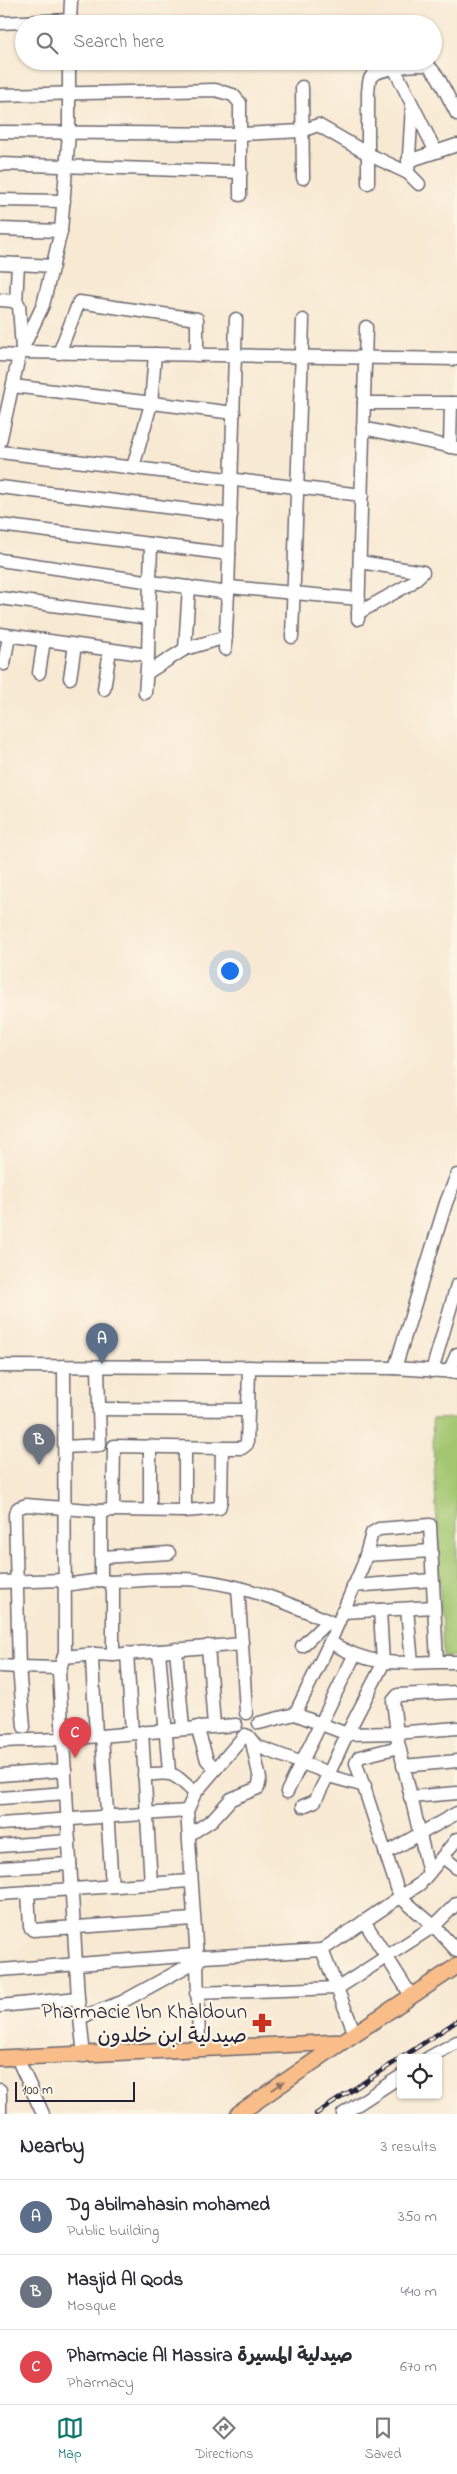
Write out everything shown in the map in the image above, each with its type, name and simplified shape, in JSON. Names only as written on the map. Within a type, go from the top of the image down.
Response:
[{"type":"main road","points":[[238,2114],[457,1966]]},
{"type":"main road","points":[[0,2058],[84,2056],[348,2038]]},
{"type":"street","points":[[70,15],[71,0]]},
{"type":"street","points":[[0,23],[15,23]]},
{"type":"street","points":[[0,442],[21,353],[43,305],[61,231],[69,133],[70,70]]},
{"type":"street","points":[[368,183],[370,78],[378,72],[386,70]]},
{"type":"street","points":[[395,70],[436,152]]},
{"type":"street","points":[[432,70],[438,77],[457,114]]},
{"type":"street","points":[[302,87],[303,178]]},
{"type":"street","points":[[0,95],[215,90],[233,95],[240,103],[240,195]]},
{"type":"street","points":[[412,106],[408,167],[419,184]]},
{"type":"street","points":[[0,132],[241,134],[302,131],[318,125],[368,154],[408,167],[436,152],[457,145]]},
{"type":"street","points":[[0,164],[241,172]]},
{"type":"street","points":[[0,200],[64,201]]},
{"type":"street","points":[[0,229],[61,231]]},
{"type":"street","points":[[0,263],[53,266]]},
{"type":"street","points":[[18,264],[16,302],[20,310],[21,353]]},
{"type":"street","points":[[0,300],[16,302]]},
{"type":"street","points":[[59,353],[79,302],[197,319],[196,355]]},
{"type":"street","points":[[147,673],[185,649],[225,643],[236,319]]},
{"type":"street","points":[[292,637],[303,320]]},
{"type":"street","points":[[360,562],[423,572],[410,584],[358,616],[366,327]]},
{"type":"street","points":[[0,355],[59,353],[457,358]]},
{"type":"street","points":[[133,467],[151,404],[155,354]]},
{"type":"street","points":[[13,386],[234,413]]},
{"type":"street","points":[[364,403],[454,403],[453,447],[364,428]]},
{"type":"street","points":[[0,452],[362,495]]},
{"type":"street","points":[[0,487],[230,515]]},
{"type":"street","points":[[0,525],[229,554]]},
{"type":"street","points":[[145,693],[151,544]]},
{"type":"street","points":[[0,560],[189,587],[359,599]]},
{"type":"street","points":[[185,649],[189,587]]},
{"type":"street","points":[[0,598],[149,618]]},
{"type":"street","points":[[4,664],[4,635],[148,655]]},
{"type":"street","points":[[39,673],[44,640]]},
{"type":"street","points":[[70,678],[75,645]]},
{"type":"street","points":[[104,689],[110,650]]},
{"type":"street","points":[[395,1368],[452,1205],[457,1175]]},
{"type":"street","points":[[432,1371],[457,1284]]},
{"type":"street","points":[[0,1366],[395,1368],[453,1372],[457,1354]]},
{"type":"street","points":[[64,1366],[65,1583],[61,1663],[63,1739],[78,1998],[82,2017],[84,2056]]},
{"type":"street","points":[[98,1367],[100,1445]]},
{"type":"street","points":[[65,1447],[100,1445],[242,1448],[247,1444],[249,1368]]},
{"type":"street","points":[[99,1409],[248,1410]]},
{"type":"street","points":[[113,1655],[113,1590],[106,1582],[102,1556],[114,1446]]},
{"type":"street","points":[[150,1446],[150,1510]]},
{"type":"street","points":[[185,1448],[185,1512]]},
{"type":"street","points":[[24,1727],[19,1667],[16,1510],[26,1505],[107,1510],[185,1512],[214,1510],[220,1506],[222,1448]]},
{"type":"street","points":[[302,1646],[332,1623],[342,1612],[366,1555],[371,1535],[375,1531],[430,1525],[437,1662]]},
{"type":"street","points":[[366,1555],[431,1551]]},
{"type":"street","points":[[102,1556],[169,1553]]},
{"type":"street","points":[[0,1582],[65,1583],[197,1580],[267,1595],[332,1623]]},
{"type":"street","points":[[354,1586],[432,1580]]},
{"type":"street","points":[[238,1588],[246,1713]]},
{"type":"street","points":[[342,1612],[434,1607]]},
{"type":"street","points":[[407,1609],[412,1663]]},
{"type":"street","points":[[303,1806],[315,1801],[383,1664],[380,1610]]},
{"type":"street","points":[[295,1714],[330,1642],[332,1623]]},
{"type":"street","points":[[330,1642],[354,1656],[383,1664],[457,1662]]},
{"type":"street","points":[[0,1666],[19,1667],[61,1663],[95,1654],[113,1655],[242,1644]]},
{"type":"street","points":[[208,1646],[214,1726]]},
{"type":"street","points":[[176,1649],[182,1728]]},
{"type":"street","points":[[159,1650],[169,1772]]},
{"type":"street","points":[[126,1653],[144,1775],[151,1884]]},
{"type":"street","points":[[95,1654],[92,1662],[112,1886]]},
{"type":"street","points":[[288,1792],[354,1656]]},
{"type":"street","points":[[429,1874],[403,1766],[393,1706],[396,1695],[457,1692]]},
{"type":"street","points":[[199,2047],[196,1993],[197,1957],[190,1881],[187,1811],[195,1793],[215,1768],[248,1738],[255,1733],[259,1723],[256,1716],[246,1713],[237,1718],[238,1732],[248,1738],[301,1764],[365,1786]]},
{"type":"street","points":[[259,1723],[295,1714],[347,1734],[396,1733],[457,1728]]},
{"type":"street","points":[[0,1741],[63,1739],[236,1725]]},
{"type":"street","points":[[197,1727],[201,1746],[207,1760],[215,1768]]},
{"type":"street","points":[[188,1835],[212,1820],[232,1799],[258,1788],[260,1778],[248,1738]]},
{"type":"street","points":[[399,1747],[364,1756],[357,1760],[357,1767],[365,1786],[400,1897],[434,1926],[457,1951]]},
{"type":"street","points":[[403,1766],[457,1761]]},
{"type":"street","points":[[0,1775],[65,1770]]},
{"type":"street","points":[[144,1775],[169,1772],[174,1774],[195,1793]]},
{"type":"street","points":[[0,1798],[66,1793]]},
{"type":"street","points":[[410,1797],[457,1793]]},
{"type":"street","points":[[0,1824],[187,1811]]},
{"type":"street","points":[[386,1853],[420,1832],[457,1813]]},
{"type":"street","points":[[0,1970],[322,1950],[413,1890],[429,1874],[457,1839]]},
{"type":"street","points":[[0,1846],[68,1841]]},
{"type":"street","points":[[442,1857],[457,1868]]},
{"type":"street","points":[[0,1868],[70,1864]]},
{"type":"street","points":[[0,1894],[190,1881]]},
{"type":"street","points":[[28,1892],[30,1926],[33,1930],[193,1919]]},
{"type":"street","points":[[196,1993],[338,1988],[434,1926],[457,1903]]},
{"type":"street","points":[[364,1922],[412,1997]]},
{"type":"street","points":[[322,1950],[338,1988],[348,2038]]},
{"type":"street","points":[[82,2017],[150,1988],[197,1957]]},
{"type":"street","points":[[0,2006],[78,1998]]},
{"type":"street","points":[[435,2054],[457,2042]]},
{"type":"street","points":[[17,2058],[43,2114]]},
{"type":"street","points":[[343,2114],[397,2079]]},
{"type":"street","points":[[0,2090],[0,2114]]},
{"type":"green space","points":[[457,1418],[457,1656],[443,1657],[432,1419]]},
{"type":"railway","points":[[407,2054],[457,2021]]},
{"type":"railway","points":[[316,2114],[397,2061]]},
{"type":"place","name":"Dg abilmahasin mohamed","points":[[102,1364]]},
{"type":"place","name":"Masjid Al Qods","points":[[39,1465]]},
{"type":"place","name":"Pharmacie Al Massira صيدلية المسيرة","points":[[75,1758]]},
{"type":"place","name":"Pharmacie Ibn Khaldoun صيدلية ابن خلدون","points":[[262,2023]]}]
